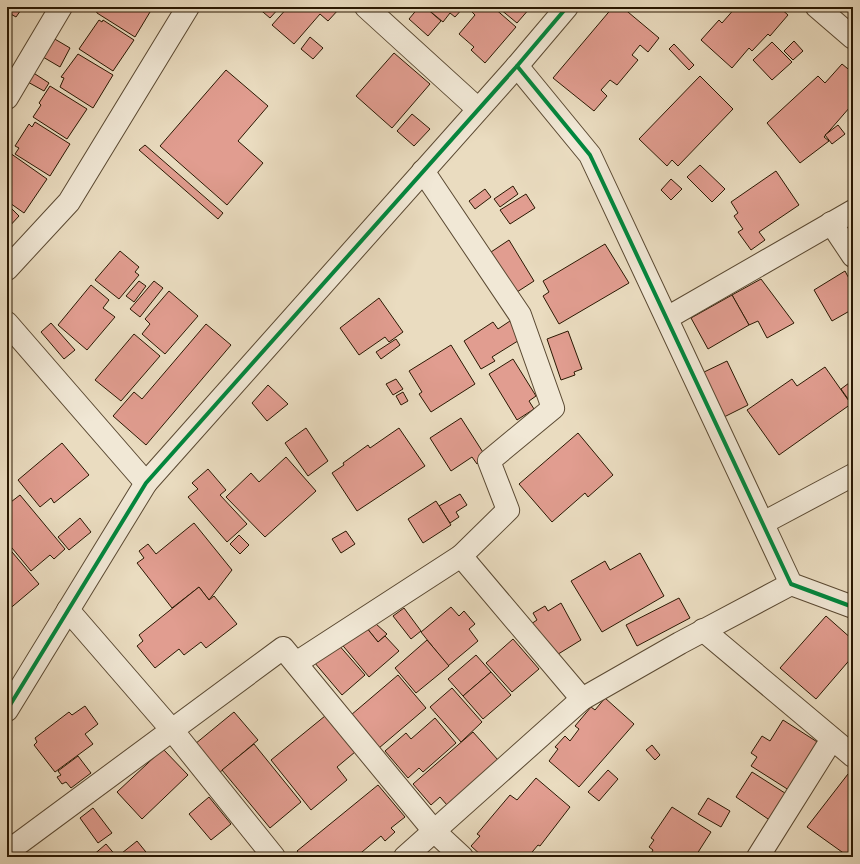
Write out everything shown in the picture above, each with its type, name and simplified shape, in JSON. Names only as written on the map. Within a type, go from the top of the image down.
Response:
[{"type":"street","points":[[7,98],[61,7]]},
{"type":"street","points":[[7,269],[68,202],[188,7]]},
{"type":"street","points":[[366,7],[478,108]]},
{"type":"street","points":[[7,710],[146,483],[478,108],[517,66],[566,7]]},
{"type":"street","points":[[817,7],[853,38]]},
{"type":"street","points":[[517,66],[590,155],[791,584],[853,608]]},
{"type":"street","points":[[296,663],[461,556],[508,510],[489,461],[552,408],[520,315],[423,171]]},
{"type":"street","points":[[667,318],[853,211]]},
{"type":"street","points":[[831,223],[853,256]]},
{"type":"street","points":[[11,336],[146,483]]},
{"type":"street","points":[[763,523],[853,475]]},
{"type":"street","points":[[461,556],[582,699]]},
{"type":"street","points":[[405,857],[582,699],[703,630],[791,584]]},
{"type":"street","points":[[68,610],[172,730],[274,857]]},
{"type":"street","points":[[703,630],[853,756]]},
{"type":"street","points":[[7,852],[283,648],[434,831],[462,857]]},
{"type":"street","points":[[758,857],[832,738]]},
{"type":"building","points":[[7,7],[23,7],[16,17],[9,13],[7,17]]},
{"type":"building","points":[[98,7],[153,7],[135,37],[97,13],[96,10]]},
{"type":"building","points":[[257,7],[280,7],[270,18]]},
{"type":"building","points":[[288,7],[337,7],[339,9],[328,21],[320,14],[294,44],[272,25]]},
{"type":"building","points":[[419,7],[425,7],[441,21],[428,36],[409,19]]},
{"type":"building","points":[[425,7],[464,7],[455,17],[450,13],[443,22]]},
{"type":"building","points":[[474,7],[493,7],[516,27],[485,63],[471,50],[474,47],[459,34],[475,15],[471,11]]},
{"type":"building","points":[[502,7],[530,8],[517,23],[500,9]]},
{"type":"building","points":[[613,7],[622,7],[659,38],[648,52],[640,45],[632,55],[638,60],[617,85],[610,80],[601,90],[607,96],[594,111],[553,78]]},
{"type":"building","points":[[736,7],[779,7],[788,15],[770,36],[768,34],[752,51],[749,48],[732,68],[701,40],[719,20],[722,23]]},
{"type":"building","points":[[99,20],[102,22],[103,20],[134,40],[113,71],[79,49]]},
{"type":"building","points":[[310,37],[323,48],[313,59],[301,49]]},
{"type":"building","points":[[53,38],[70,48],[60,67],[43,57]]},
{"type":"building","points":[[794,41],[803,51],[793,60],[784,51]]},
{"type":"building","points":[[772,42],[792,62],[772,80],[753,60]]},
{"type":"building","points":[[674,44],[694,65],[689,70],[669,49]]},
{"type":"building","points":[[394,53],[430,84],[392,128],[356,96]]},
{"type":"building","points":[[78,54],[113,75],[93,108],[60,87],[64,78],[61,77]]},
{"type":"building","points":[[842,64],[853,73],[853,110],[850,107],[824,137],[829,141],[800,163],[767,123],[818,76],[825,83]]},
{"type":"building","points":[[226,70],[268,106],[238,141],[263,163],[227,205],[160,146]]},
{"type":"building","points":[[32,72],[49,83],[44,91],[26,81]]},
{"type":"building","points":[[700,76],[733,109],[678,166],[672,160],[667,166],[639,139]]},
{"type":"building","points":[[50,86],[87,109],[67,139],[33,117],[41,105],[39,103]]},
{"type":"building","points":[[412,114],[430,129],[414,146],[397,131]]},
{"type":"building","points":[[35,122],[70,144],[50,176],[15,154],[19,148],[15,146],[29,124],[32,127]]},
{"type":"building","points":[[838,125],[845,134],[832,144],[825,135]]},
{"type":"building","points":[[145,145],[223,213],[218,219],[139,150]]},
{"type":"building","points":[[10,153],[47,179],[24,213],[7,201],[7,157]]},
{"type":"building","points":[[700,165],[725,189],[712,202],[687,177]]},
{"type":"building","points":[[776,171],[799,205],[759,232],[765,240],[751,250],[738,232],[743,229],[734,216],[738,213],[731,202]]},
{"type":"building","points":[[671,179],[682,189],[671,200],[661,190]]},
{"type":"building","points":[[513,186],[518,194],[500,207],[494,199]]},
{"type":"building","points":[[485,189],[491,197],[475,209],[469,201]]},
{"type":"building","points":[[526,194],[535,208],[510,224],[500,210]]},
{"type":"building","points":[[7,204],[19,216],[7,229]]},
{"type":"building","points":[[509,240],[534,281],[517,292],[491,252]]},
{"type":"building","points":[[605,244],[629,283],[559,324],[543,296],[549,292],[543,281]]},
{"type":"building","points":[[120,251],[139,267],[135,272],[139,275],[119,299],[95,280]]},
{"type":"building","points":[[845,271],[853,286],[853,309],[832,321],[814,290]]},
{"type":"building","points":[[761,279],[794,323],[767,338],[758,321],[749,325],[732,295]]},
{"type":"building","points":[[139,281],[146,286],[134,302],[126,296]]},
{"type":"building","points":[[154,281],[163,288],[140,317],[130,309]]},
{"type":"building","points":[[91,285],[109,300],[103,308],[115,317],[87,350],[58,325]]},
{"type":"building","points":[[169,291],[198,316],[165,354],[142,334],[150,324],[145,319]]},
{"type":"building","points":[[732,295],[749,325],[708,349],[691,318]]},
{"type":"building","points":[[379,298],[403,332],[389,342],[385,337],[359,355],[340,328]]},
{"type":"building","points":[[510,321],[521,339],[492,357],[495,361],[481,369],[464,341],[493,322],[498,329]]},
{"type":"building","points":[[51,323],[75,350],[64,359],[41,332]]},
{"type":"building","points":[[206,324],[231,345],[146,445],[113,416],[134,392],[142,399]]},
{"type":"building","points":[[568,331],[582,369],[574,372],[575,375],[561,380],[547,339]]},
{"type":"building","points":[[134,334],[160,356],[121,401],[95,380]]},
{"type":"building","points":[[396,339],[400,345],[381,359],[376,352]]},
{"type":"building","points":[[451,345],[475,384],[431,412],[419,394],[422,392],[409,371]]},
{"type":"building","points":[[513,359],[536,396],[529,401],[534,409],[517,420],[489,374]]},
{"type":"building","points":[[727,361],[748,405],[724,417],[702,373]]},
{"type":"building","points":[[825,367],[851,404],[779,455],[747,410],[792,379],[797,386]]},
{"type":"building","points":[[396,379],[403,389],[393,395],[386,384]]},
{"type":"building","points":[[853,380],[853,406],[841,389]]},
{"type":"building","points":[[268,385],[288,404],[267,421],[252,403]]},
{"type":"building","points":[[403,392],[408,401],[401,405],[396,396]]},
{"type":"building","points":[[461,418],[486,457],[477,464],[472,457],[451,471],[430,438]]},
{"type":"building","points":[[306,428],[328,461],[308,476],[285,443]]},
{"type":"building","points":[[399,428],[425,466],[357,511],[332,473],[368,445],[370,448]]},
{"type":"building","points":[[578,433],[613,475],[588,497],[585,493],[552,522],[519,484]]},
{"type":"building","points":[[62,443],[89,475],[54,503],[51,498],[40,507],[18,480]]},
{"type":"building","points":[[286,457],[316,491],[265,537],[226,497],[251,473],[259,482]]},
{"type":"building","points":[[208,469],[226,490],[220,495],[247,524],[227,542],[188,497],[198,489],[192,483]]},
{"type":"building","points":[[460,494],[467,505],[456,512],[459,517],[450,523],[439,506]]},
{"type":"building","points":[[20,495],[65,549],[54,559],[50,555],[31,571],[7,542],[7,505]]},
{"type":"building","points":[[436,501],[451,525],[423,543],[408,519]]},
{"type":"building","points":[[80,518],[91,532],[69,550],[58,537]]},
{"type":"building","points":[[194,523],[232,570],[209,600],[199,587],[172,608],[137,563],[144,558],[139,551],[148,544],[156,554]]},
{"type":"building","points":[[346,531],[355,544],[341,553],[332,539]]},
{"type":"building","points":[[239,535],[249,545],[240,554],[230,544]]},
{"type":"building","points":[[7,546],[39,584],[7,611]]},
{"type":"building","points":[[640,553],[664,596],[602,632],[571,581],[605,561],[610,570]]},
{"type":"building","points":[[199,587],[209,600],[214,596],[237,624],[206,648],[201,642],[184,655],[179,649],[155,668],[137,646],[143,641],[139,635]]},
{"type":"building","points":[[679,598],[690,618],[637,646],[626,625]]},
{"type":"building","points":[[561,603],[581,640],[555,656],[531,624],[537,620],[533,613],[545,606],[548,611]]},
{"type":"building","points":[[451,607],[459,616],[464,611],[475,624],[469,629],[478,641],[448,666],[421,632]]},
{"type":"building","points":[[404,608],[421,631],[411,639],[393,616]]},
{"type":"building","points":[[826,616],[853,640],[853,656],[816,699],[780,668]]},
{"type":"building","points":[[375,623],[387,634],[378,642],[366,627]]},
{"type":"building","points":[[366,627],[378,642],[385,636],[399,651],[369,677],[339,641]]},
{"type":"building","points":[[513,639],[539,669],[512,692],[486,663]]},
{"type":"building","points":[[427,640],[449,666],[416,693],[395,668]]},
{"type":"building","points":[[337,643],[365,675],[342,695],[314,662]]},
{"type":"building","points":[[476,655],[491,672],[463,696],[448,679]]},
{"type":"building","points":[[491,672],[511,695],[483,719],[463,696]]},
{"type":"building","points":[[398,675],[426,708],[379,748],[351,715]]},
{"type":"building","points":[[452,688],[482,722],[461,742],[430,707]]},
{"type":"building","points":[[605,698],[634,724],[579,787],[549,761],[558,749],[555,747],[565,736],[570,741],[579,729],[575,726],[591,707],[595,710]]},
{"type":"building","points":[[85,706],[98,724],[85,734],[93,744],[55,772],[34,745],[37,742],[35,738],[69,712],[72,715]]},
{"type":"building","points":[[234,712],[258,740],[219,773],[195,744]]},
{"type":"building","points":[[325,716],[355,752],[337,767],[347,780],[311,810],[271,760]]},
{"type":"building","points":[[435,718],[456,743],[423,772],[419,768],[408,778],[385,751],[406,733],[411,739]]},
{"type":"building","points":[[783,720],[822,745],[792,792],[751,766],[757,757],[751,753],[762,736],[770,741]]},
{"type":"building","points":[[473,732],[498,760],[447,805],[440,797],[431,805],[413,784]]},
{"type":"building","points":[[254,744],[301,802],[270,828],[222,770]]},
{"type":"building","points":[[652,745],[660,755],[655,760],[646,750]]},
{"type":"building","points":[[163,749],[188,775],[142,819],[117,792]]},
{"type":"building","points":[[78,756],[91,773],[71,788],[66,782],[62,784],[57,777],[61,775],[58,771]]},
{"type":"building","points":[[608,770],[618,779],[599,801],[588,792]]},
{"type":"building","points":[[752,772],[788,795],[771,821],[736,797]]},
{"type":"building","points":[[848,774],[853,778],[853,852],[849,857],[807,827]]},
{"type":"building","points":[[536,778],[570,807],[540,846],[538,845],[528,857],[483,857],[471,846],[480,836],[477,834],[510,795],[517,800]]},
{"type":"building","points":[[378,785],[405,817],[391,828],[395,832],[385,841],[381,836],[356,857],[302,857],[297,851]]},
{"type":"building","points":[[209,797],[231,824],[211,840],[189,814]]},
{"type":"building","points":[[708,798],[730,811],[721,827],[698,814]]},
{"type":"building","points":[[672,807],[711,832],[695,857],[649,857],[653,850],[649,847],[654,840],[651,838]]},
{"type":"building","points":[[93,808],[112,833],[98,843],[80,818]]},
{"type":"building","points":[[137,841],[150,857],[117,857]]},
{"type":"building","points":[[106,844],[117,857],[91,857]]},
{"type":"cycle path","points":[[7,710],[146,483],[517,66],[567,7]]},
{"type":"cycle path","points":[[517,66],[590,155],[791,584],[853,607]]}]
